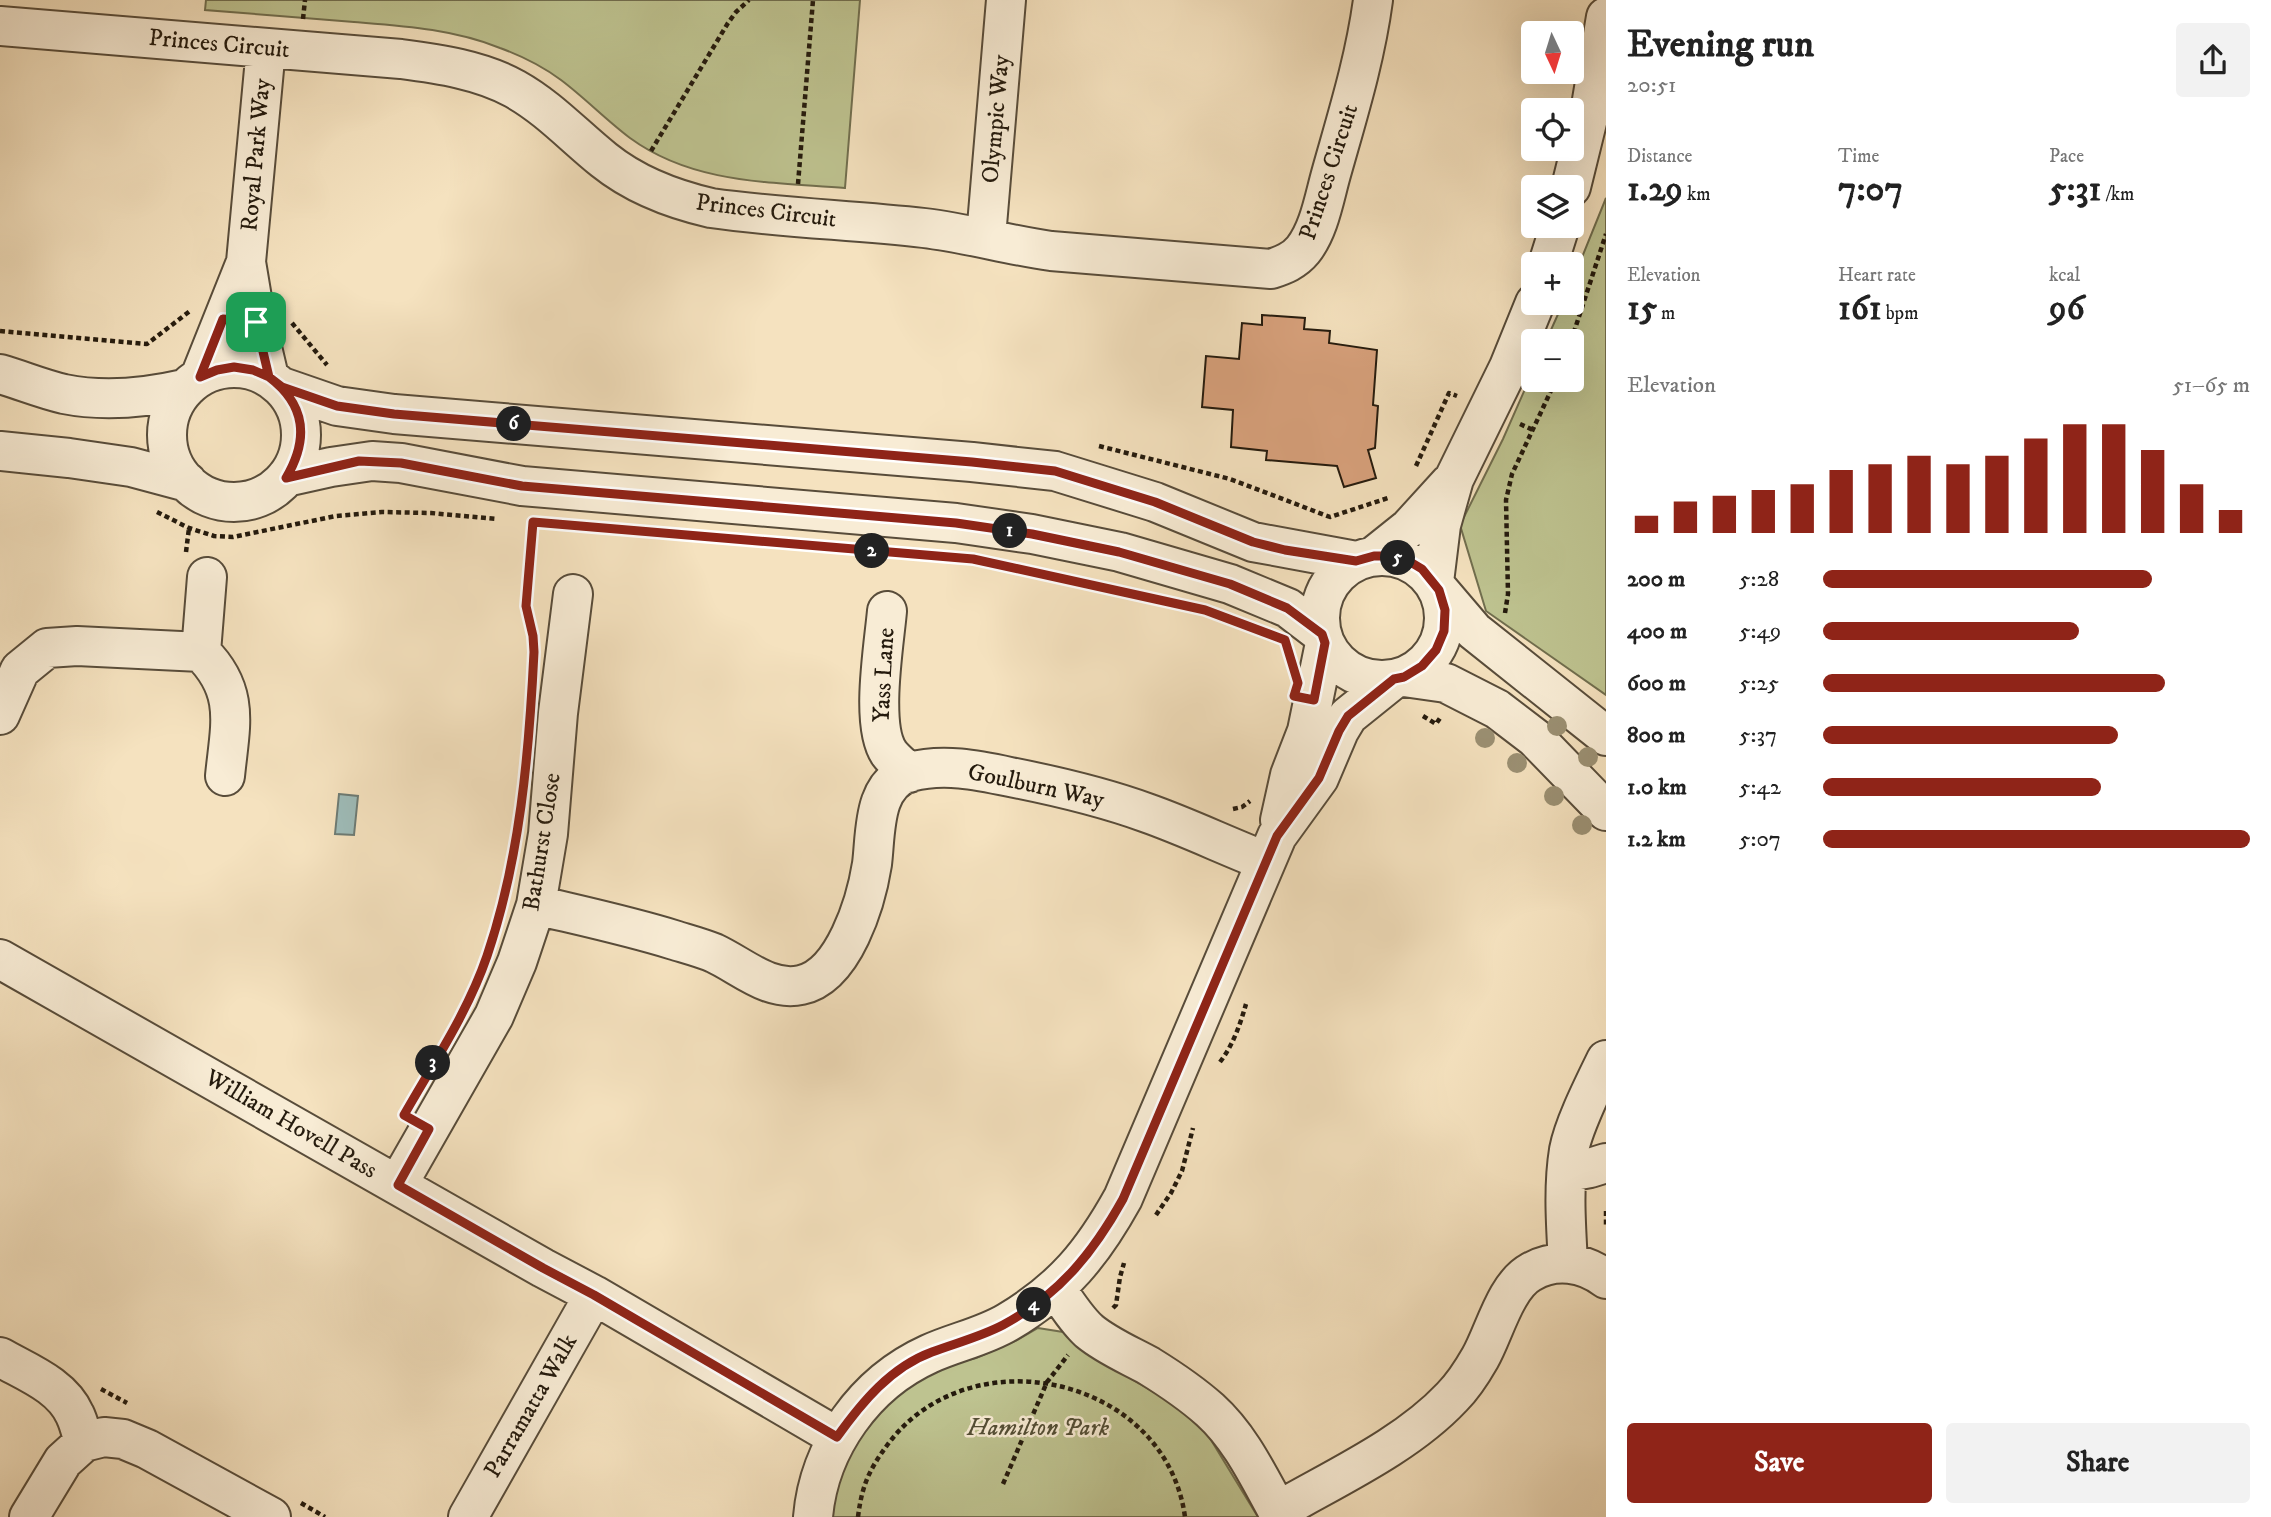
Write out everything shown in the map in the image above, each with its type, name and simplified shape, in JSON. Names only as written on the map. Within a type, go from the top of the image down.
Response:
[{"type":"street","name":"Olympic Way","points":[[986,237],[1006,0]]},
{"type":"street","name":"Princes Circuit","points":[[0,26],[437,64],[489,78],[514,88],[557,117],[605,161],[629,177],[688,203],[737,212],[924,228],[986,237],[1020,247],[1051,251],[1271,269],[1292,261],[1310,240],[1320,216],[1363,58],[1373,0]]},
{"type":"street","points":[[1574,175],[1591,106],[1606,17]]},
{"type":"street","name":"Royal Park Way","points":[[265,48],[239,321],[276,382]]},
{"type":"street","points":[[1271,848],[1319,778],[1348,716],[1399,678],[1422,666],[1436,650],[1444,631],[1445,610],[1436,586],[1441,525],[1454,479],[1489,410],[1530,315]]},
{"type":"street","points":[[239,321],[173,406],[167,426],[167,447],[174,466],[187,482],[205,496],[226,502],[248,501],[270,492],[286,478],[296,461],[302,442],[300,422],[294,404],[276,382]]},
{"type":"street","points":[[0,374],[62,393],[93,398],[132,398],[192,383],[217,370],[234,367],[253,370],[337,406],[394,414],[1055,471],[1155,502],[1253,542],[1285,550],[1365,558],[1391,556],[1407,560],[1422,569],[1462,619],[1606,736]]},
{"type":"street","points":[[0,451],[131,467],[187,482]]},
{"type":"street","points":[[286,478],[340,465],[372,461],[401,463],[522,486],[956,523],[1032,534],[1119,552],[1230,584],[1287,608],[1323,638],[1336,660],[1353,673],[1373,680],[1399,678],[1446,683],[1497,709],[1535,738],[1606,811]]},
{"type":"street","points":[[814,1517],[820,1482],[837,1437],[856,1410],[880,1386],[906,1366],[930,1353],[984,1335],[1032,1307],[1056,1288],[1085,1258],[1105,1230],[1123,1199],[1271,848],[1290,775],[1307,731],[1323,638],[1319,617],[1322,600],[1341,570],[1365,558],[1409,528],[1454,479]]},
{"type":"street","points":[[196,568],[201,652],[212,663],[228,692],[231,710],[225,776]]},
{"type":"street","name":"Bathurst Close","points":[[398,1185],[494,1016],[536,905],[548,834],[558,713],[573,594]]},
{"type":"street","name":"Yass Lane","points":[[887,611],[879,708],[881,734],[888,752],[909,773]]},
{"type":"street","points":[[0,715],[20,670],[47,648],[77,646],[201,652]]},
{"type":"street","name":"Goulburn Way","points":[[909,773],[946,768],[971,769],[1063,787],[1148,813],[1220,844],[1271,848]]},
{"type":"street","points":[[536,905],[658,935],[712,952],[768,983],[786,987],[804,985],[822,977],[839,958],[862,905],[872,865],[875,821],[882,800],[892,783],[909,773]]},
{"type":"street","name":"William Hovell Pass","points":[[0,959],[594,1295],[837,1437]]},
{"type":"street","points":[[1568,1263],[1566,1216],[1569,1150],[1574,1132],[1606,1060]]},
{"type":"street","points":[[1568,1172],[1606,1163]]},
{"type":"street","points":[[1056,1288],[1089,1331],[1158,1373],[1211,1411],[1259,1475],[1279,1514],[1413,1433],[1462,1385],[1481,1357],[1518,1282],[1528,1273],[1539,1268],[1568,1263],[1583,1267],[1606,1279]]},
{"type":"street","name":"Parramatta Walk","points":[[468,1517],[594,1295]]},
{"type":"street","points":[[0,1357],[50,1385],[64,1398],[75,1413],[83,1442]]},
{"type":"street","points":[[29,1517],[63,1461],[83,1442],[104,1437],[123,1439],[147,1449],[271,1517]]},
{"type":"path","points":[[649,155],[736,12],[749,0]]},
{"type":"path","points":[[787,186],[798,187],[813,0]]},
{"type":"path","points":[[1575,329],[1606,234]]},
{"type":"path","points":[[0,331],[147,344],[188,311],[207,317],[239,321],[271,323],[289,319],[333,370]]},
{"type":"path","points":[[1491,643],[1504,619],[1508,594],[1506,500],[1512,474],[1550,392]]},
{"type":"path","points":[[1410,476],[1449,393],[1533,430]]},
{"type":"path","points":[[1093,444],[1230,479],[1330,517],[1398,493]]},
{"type":"path","points":[[146,508],[188,528],[214,536],[233,537],[336,516],[382,512],[507,519]]},
{"type":"path","points":[[520,520],[546,523]]},
{"type":"path","points":[[533,522],[526,606],[533,636]]},
{"type":"path","points":[[188,528],[196,568]]},
{"type":"path","points":[[1027,571],[1136,595]]},
{"type":"path","points":[[1417,712],[1436,724]]},
{"type":"path","points":[[1220,844],[1227,827],[1229,810],[1242,807],[1254,797]]},
{"type":"path","points":[[1606,1211],[1606,1226]]},
{"type":"path","points":[[1003,1484],[1047,1382],[1089,1331]]},
{"type":"path","points":[[858,1517],[869,1471],[893,1437],[923,1410],[944,1397],[988,1382],[1047,1382],[1085,1393],[1132,1422],[1153,1441],[1167,1463],[1186,1515]]},
{"type":"green space","points":[[206,0],[860,0],[845,188],[733,178],[680,164],[654,153],[630,138],[547,70],[516,54],[464,36],[409,27],[205,10]]},
{"type":"green space","points":[[1606,198],[1606,695],[1486,611],[1460,525],[1524,392],[1584,392],[1584,329],[1551,329],[1558,315],[1584,315],[1584,252]]},
{"type":"green space","name":"Hamilton Park","points":[[1038,1328],[1063,1332],[1089,1354],[1174,1404],[1208,1435],[1258,1517],[830,1517],[842,1461],[866,1425],[892,1398],[943,1366],[976,1358]]},
{"type":"water","points":[[339,794],[358,796],[354,835],[335,834]]},
{"type":"building","points":[[1262,315],[1305,318],[1304,329],[1330,331],[1329,343],[1377,350],[1373,405],[1378,406],[1375,448],[1368,450],[1376,478],[1344,487],[1337,466],[1266,460],[1267,451],[1231,447],[1233,410],[1202,407],[1206,356],[1239,359],[1242,323],[1262,325]]},
{"type":"route","points":[[256,322],[223,319],[200,377],[234,367],[253,370],[282,387],[337,406],[394,414],[1055,471],[1155,502],[1253,542],[1356,561],[1374,556],[1407,560],[1422,569],[1439,590],[1445,610],[1444,631],[1436,650],[1422,666],[1404,677],[1394,679],[1348,716],[1319,778],[1277,836],[1123,1199],[1105,1230],[1085,1258],[1056,1288],[1032,1307],[984,1335],[930,1353],[906,1366],[880,1386],[856,1410],[837,1437],[594,1295],[398,1185],[429,1129],[404,1115],[468,1002],[487,957],[521,816],[533,681],[533,636],[526,606],[533,522],[973,559],[1205,610],[1285,640],[1298,683],[1294,696],[1314,700],[1325,643],[1322,634],[1287,608],[1230,584],[1119,552],[1032,534],[956,523],[522,486],[401,463],[359,461],[286,478],[296,461],[302,442],[300,422],[294,404],[282,387],[269,377],[256,322]]}]
